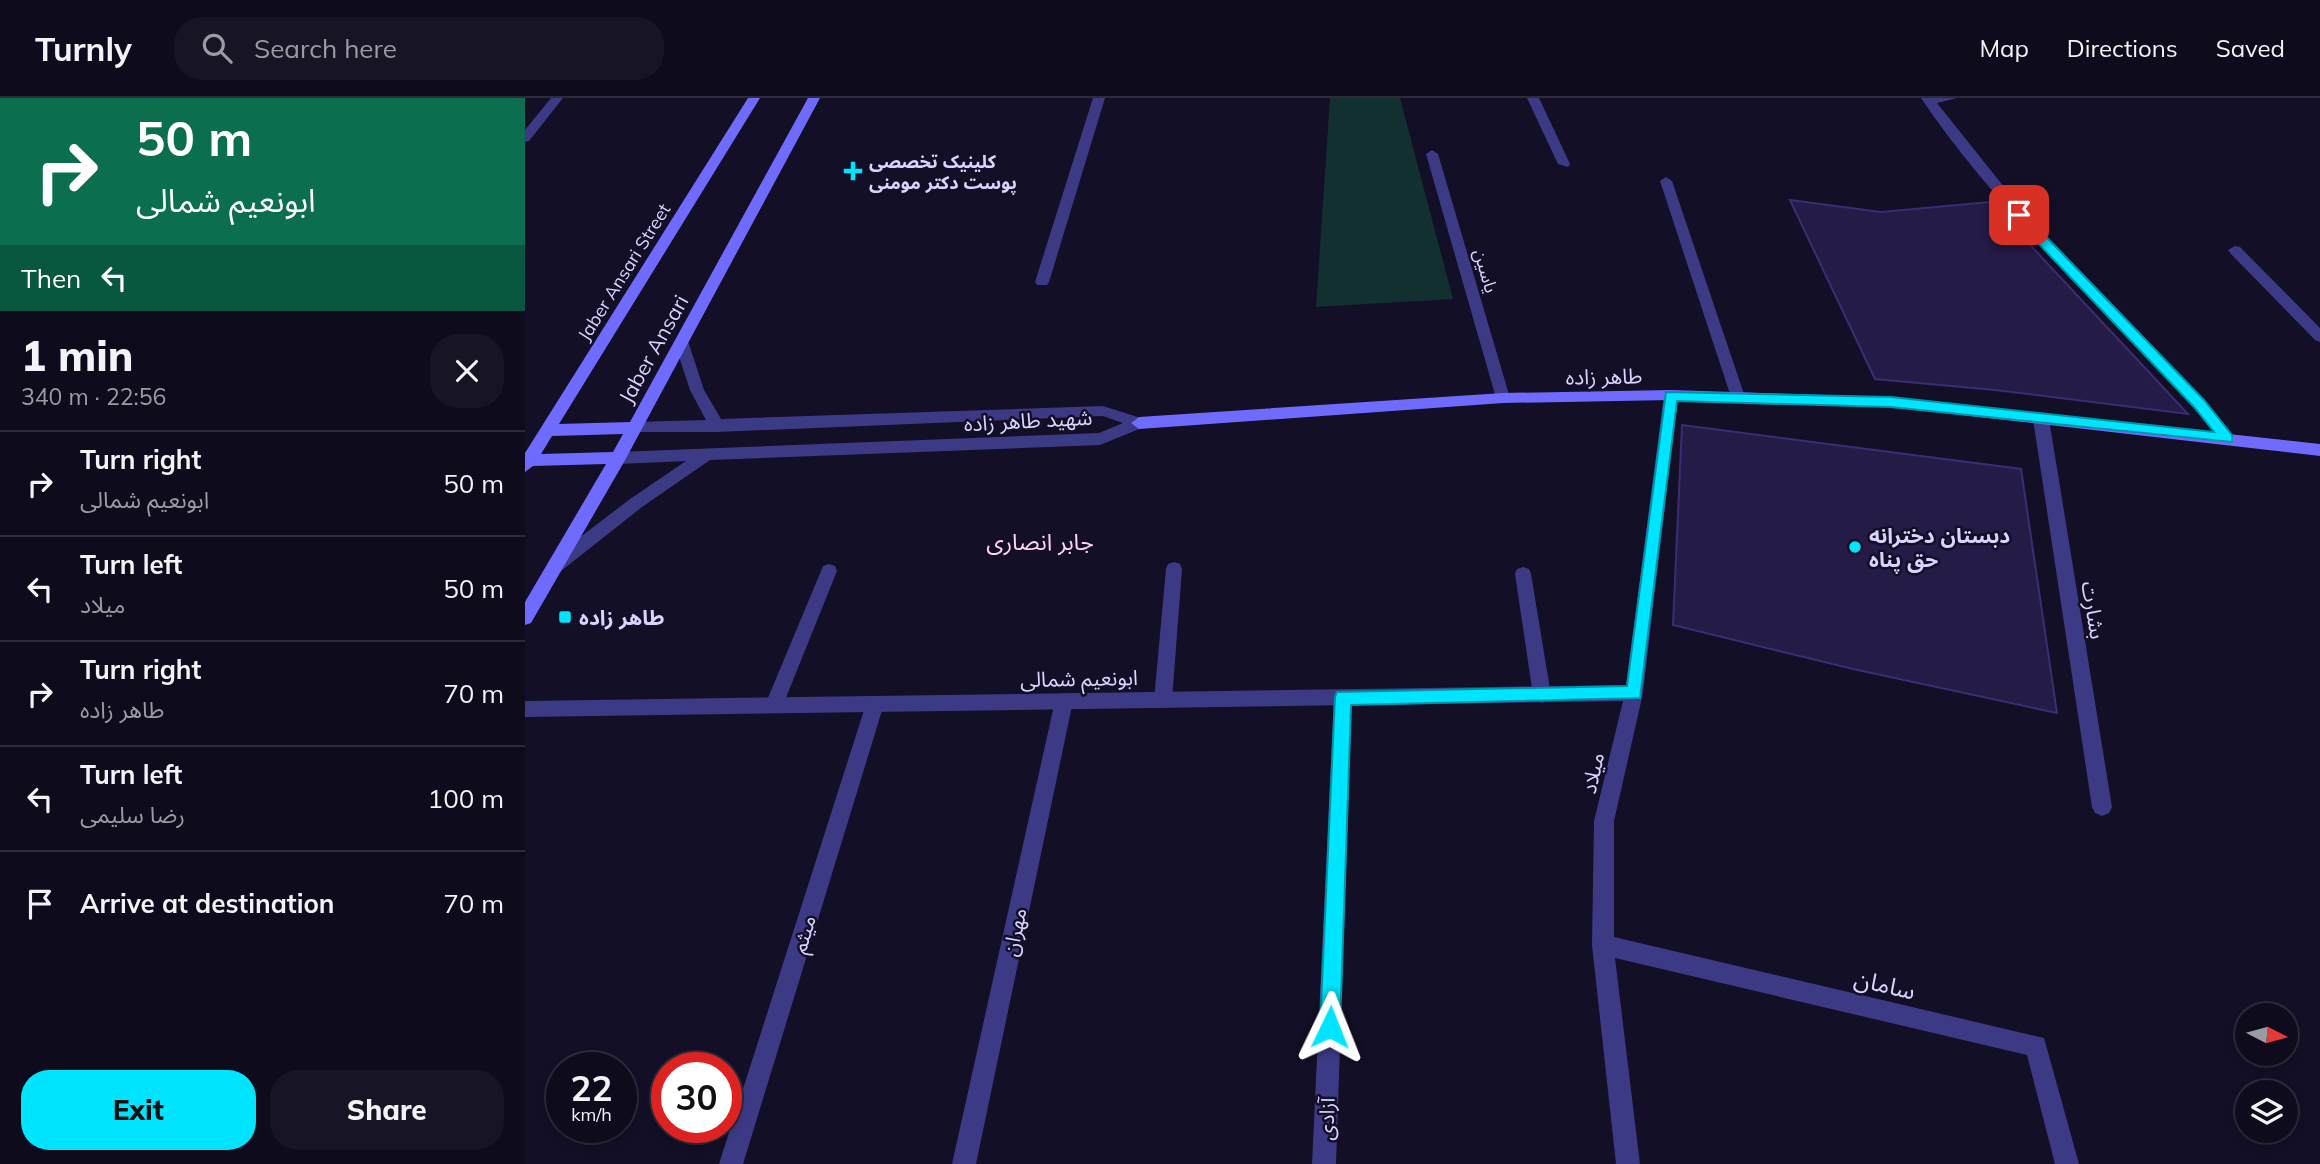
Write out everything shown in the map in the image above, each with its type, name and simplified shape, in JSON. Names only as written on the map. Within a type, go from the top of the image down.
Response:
[{"type":"main road","name":"Jaber Ansari Street","points":[[527,463],[754,98]]},
{"type":"main road","name":"Jaber Ansari","points":[[525,618],[618,458],[814,98]]},
{"type":"main road","name":"طاهر زاده","points":[[1139,423],[1503,398],[1738,397],[1891,402],[2320,450]]},
{"type":"main road","points":[[548,430],[633,428]]},
{"type":"main road","points":[[527,463],[618,458]]},
{"type":"street","points":[[525,138],[557,98]]},
{"type":"street","points":[[1042,282],[1099,98]]},
{"type":"street","points":[[1533,98],[1564,164]]},
{"type":"street","points":[[1928,99],[1951,98]]},
{"type":"street","points":[[1928,99],[2019,215],[2199,403],[2227,438]]},
{"type":"street","name":"یاسین","points":[[1433,154],[1503,398]]},
{"type":"street","points":[[1666,181],[1738,397]]},
{"type":"street","points":[[2235,250],[2320,337]]},
{"type":"street","points":[[681,341],[697,390],[717,426]]},
{"type":"street","name":"میلاد","points":[[1628,1164],[1603,945],[1604,821],[1634,693],[1671,396]]},
{"type":"street","name":"شهید طاهر زاده","points":[[633,428],[1103,411],[1139,423]]},
{"type":"street","name":"بشارت","points":[[2041,419],[2102,807]]},
{"type":"street","name":"شهید طاهر زاده","points":[[618,458],[1100,439],[1139,423]]},
{"type":"street","points":[[555,566],[636,503],[708,454]]},
{"type":"street","points":[[1163,699],[1174,569]]},
{"type":"street","points":[[774,705],[829,571]]},
{"type":"street","points":[[1523,574],[1542,695]]},
{"type":"street","name":"ابونعیم شمالی","points":[[525,709],[1634,693]]},
{"type":"street","name":"آزادی","points":[[1324,1164],[1343,697]]},
{"type":"street","name":"مهران","points":[[964,1164],[1064,701]]},
{"type":"street","name":"میثم","points":[[731,1164],[875,704]]},
{"type":"street","name":"سامان","points":[[1603,945],[2036,1046],[2067,1164]]},
{"type":"green space","points":[[1330,98],[1400,98],[1453,299],[1316,307]]},
{"type":"building","points":[[1790,200],[1881,212],[1990,202],[2188,414],[1995,390],[1875,379]]},
{"type":"building","name":"دبستان دخترانه حق پناه","points":[[1682,425],[2021,469],[2057,713],[1853,669],[1673,625]]},
{"type":"place","name":"کلینیک تخصصی پوست دکتر مومنی","points":[[853,171]]},
{"type":"place","name":"دبستان دخترانه حق پناه","points":[[1855,547]]},
{"type":"place","name":"طاهر زاده","points":[[565,617]]},
{"type":"district","name":"جابر انصاری","points":[[1040,541]]},
{"type":"route","points":[[1330,1027],[1343,697],[1634,693],[1671,396],[1891,402],[2227,438],[2199,403],[2019,215]]}]
